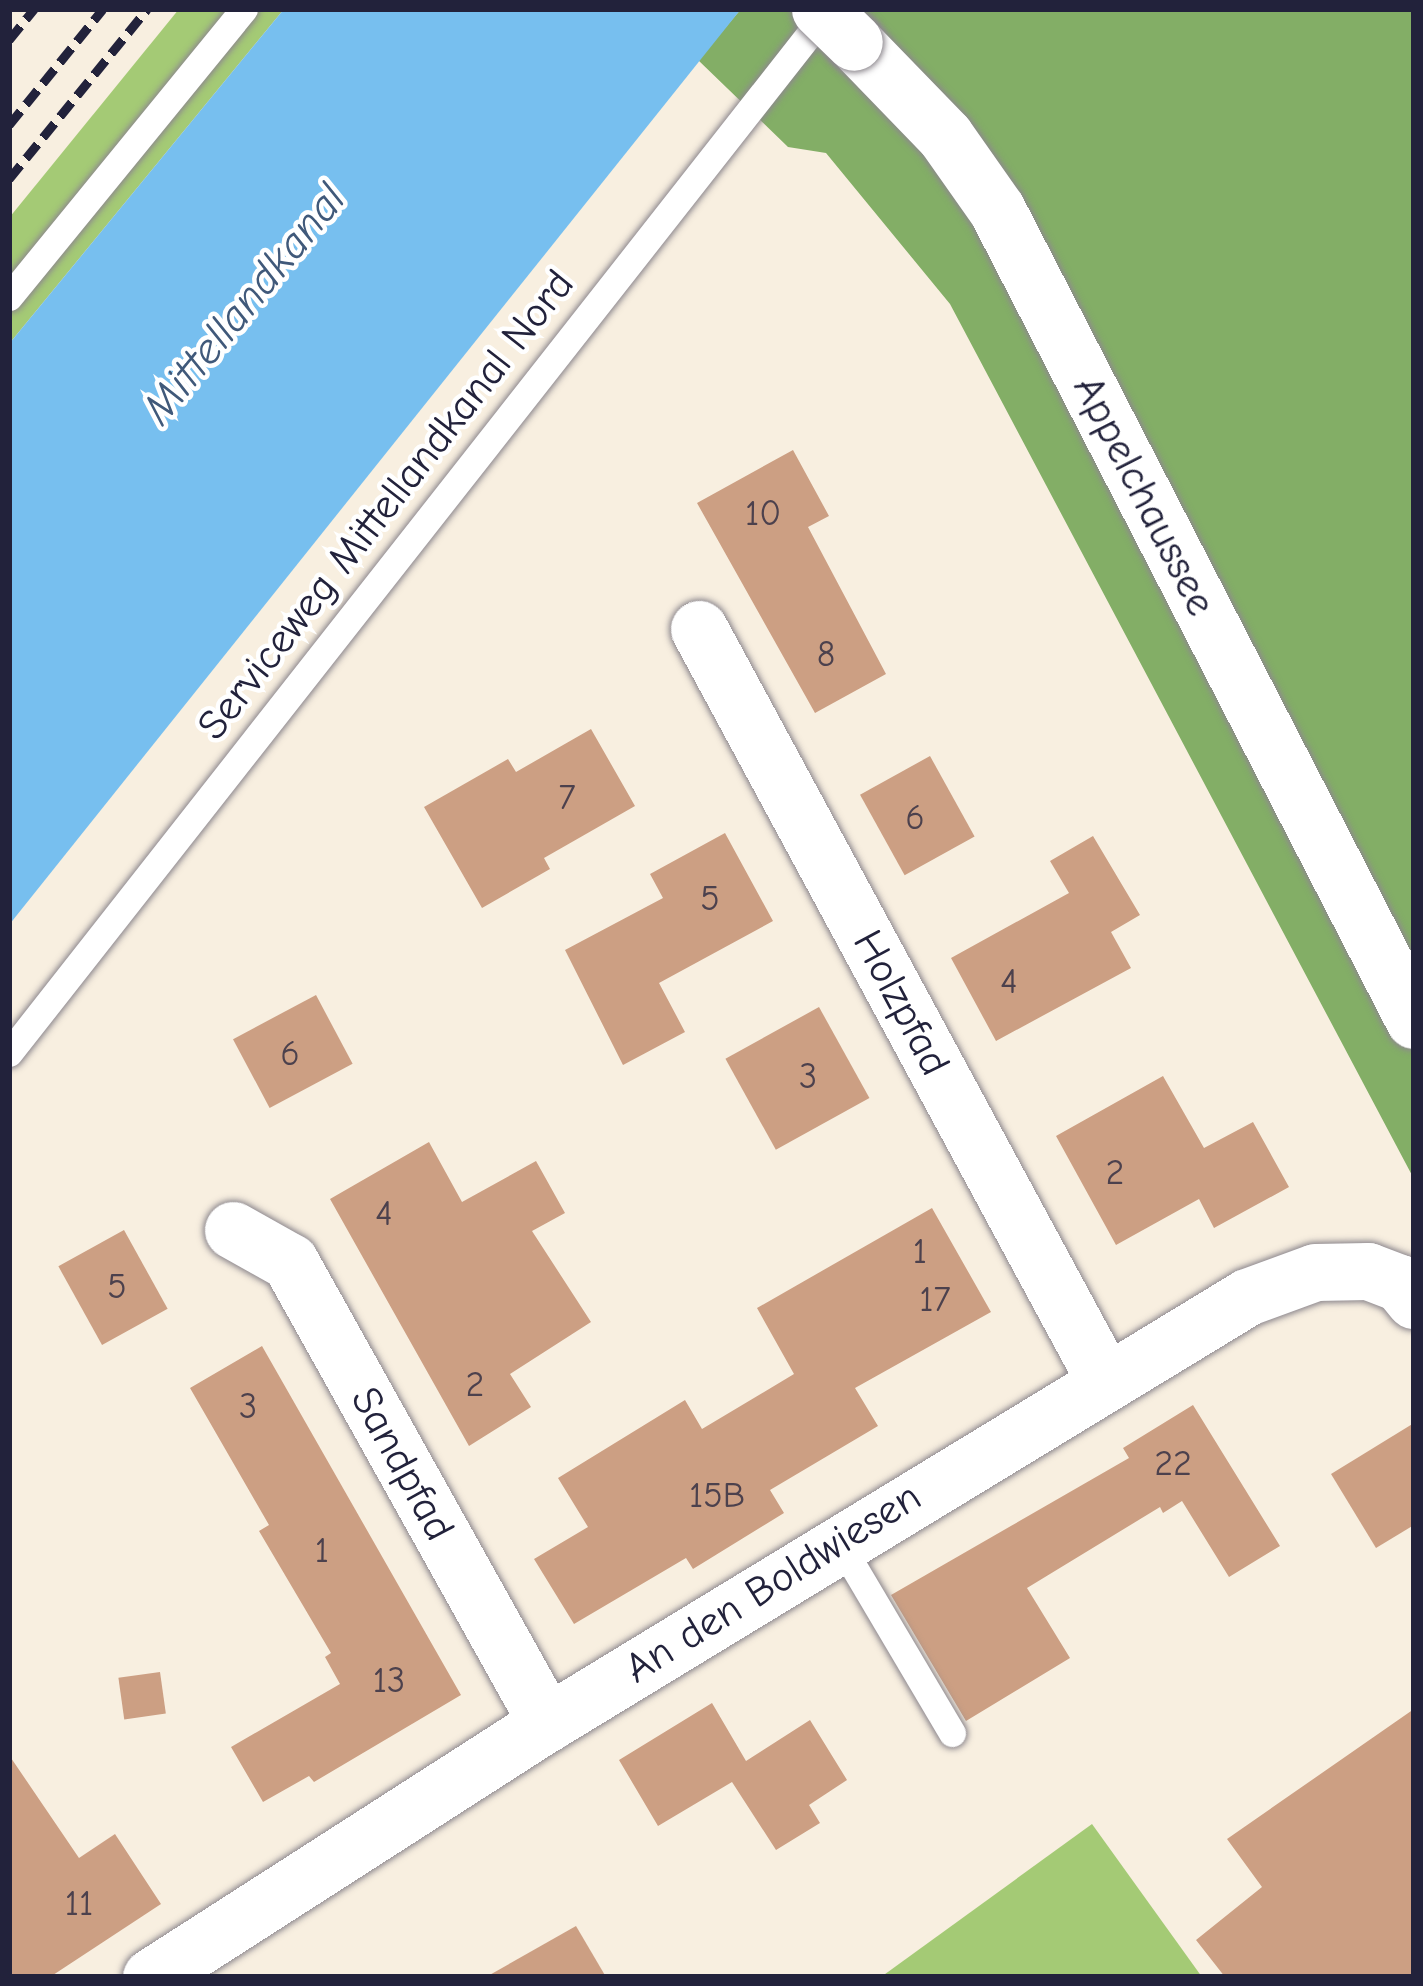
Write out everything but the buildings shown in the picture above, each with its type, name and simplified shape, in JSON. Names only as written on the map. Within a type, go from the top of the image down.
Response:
[{"type":"street","name":"Appelchaussee","points":[[834,20],[945,136],[997,210],[1414,1020]]},
{"type":"street","name":"Holzpfad","points":[[699,629],[1103,1377]]},
{"type":"street","name":"Sandpfad","points":[[232,1230],[290,1262],[547,1723]]},
{"type":"street","name":"An den Boldwiesen","points":[[151,1977],[547,1723],[1103,1377],[1247,1297],[1315,1272],[1368,1271],[1400,1283],[1414,1300]]},
{"type":"lane","points":[[9,297],[244,9]]},
{"type":"lane","name":"Serviceweg Mittellandkanal Nord","points":[[9,1053],[834,20]]},
{"type":"lane","points":[[839,1542],[952,1733]]},
{"type":"green space","points":[[179,9],[284,9],[9,344],[9,218]]},
{"type":"green space","points":[[741,9],[1414,9],[1414,1179],[950,304],[826,153],[788,147],[698,60]]},
{"type":"green space","points":[[1092,1824],[1202,1977],[881,1977]]},
{"type":"water","name":"Mittellandkanal","points":[[284,9],[741,9],[9,925],[9,344]]},
{"type":"railway","points":[[9,40],[34,9]]},
{"type":"railway","points":[[9,125],[103,9]]},
{"type":"railway","points":[[9,179],[147,9]]}]
